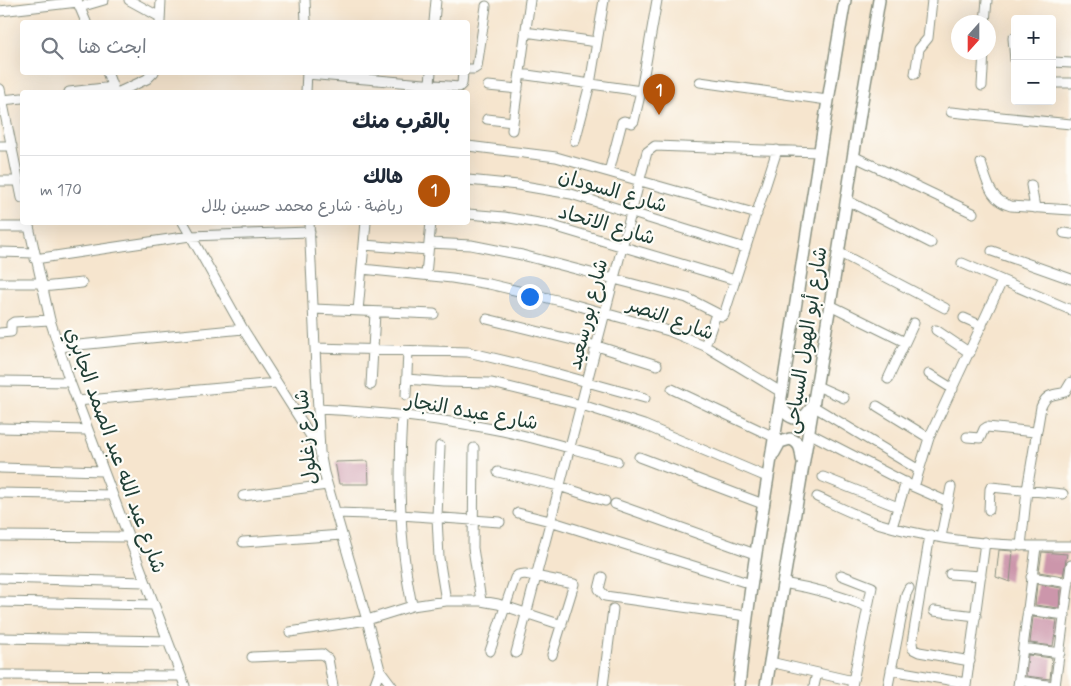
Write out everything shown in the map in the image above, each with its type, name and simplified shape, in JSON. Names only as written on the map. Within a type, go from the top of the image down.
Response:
[{"type":"main road","name":"شارع أبو الهول السياحى","points":[[739,686],[746,616],[767,476],[827,100],[845,0]]},
{"type":"main road","name":"شارع أبو الهول السياحى","points":[[766,686],[817,386],[879,0]]},
{"type":"main road","points":[[781,395],[784,413],[794,418],[805,416],[813,406]]},
{"type":"main road","points":[[770,459],[780,442],[790,439],[798,443],[801,448],[803,465]]},
{"type":"street","points":[[0,11],[104,0]]},
{"type":"street","points":[[130,0],[160,20]]},
{"type":"street","points":[[160,20],[161,0]]},
{"type":"street","points":[[305,0],[306,20]]},
{"type":"street","points":[[434,20],[436,0]]},
{"type":"street","points":[[487,119],[513,126],[530,0]]},
{"type":"street","points":[[575,141],[590,84],[604,0]]},
{"type":"street","points":[[610,172],[622,122],[634,122],[657,0]]},
{"type":"street","points":[[915,74],[919,49],[928,38],[932,0]]},
{"type":"street","points":[[986,15],[987,0]]},
{"type":"street","points":[[78,3],[85,20]]},
{"type":"street","points":[[470,69],[478,66],[486,6]]},
{"type":"street","points":[[525,32],[597,42]]},
{"type":"street","points":[[982,86],[984,60]]},
{"type":"street","points":[[1056,62],[1071,63]]},
{"type":"street","points":[[520,74],[641,91]]},
{"type":"street","points":[[108,75],[115,90]]},
{"type":"street","points":[[119,90],[147,79],[151,75]]},
{"type":"street","points":[[306,90],[307,75]]},
{"type":"street","points":[[332,75],[460,86],[463,75]]},
{"type":"street","points":[[430,83],[431,75]]},
{"type":"street","points":[[700,82],[827,100]]},
{"type":"street","points":[[1056,83],[1071,84]]},
{"type":"street","points":[[488,86],[518,90]]},
{"type":"street","points":[[0,89],[2,105],[20,178],[0,181]]},
{"type":"street","points":[[2,105],[20,99]]},
{"type":"street","points":[[951,112],[1071,124]]},
{"type":"street","points":[[0,146],[12,146]]},
{"type":"street","points":[[470,146],[556,157],[757,214]]},
{"type":"street","name":"شارع بورسعيد","points":[[516,653],[647,152],[655,146],[819,152]]},
{"type":"street","points":[[364,245],[429,247],[471,245],[497,249],[687,298],[722,316],[724,315],[777,150]]},
{"type":"street","points":[[853,156],[973,213]]},
{"type":"street","points":[[981,163],[991,192],[997,200],[1011,206],[1071,210]]},
{"type":"street","name":"شارع السودان","points":[[470,180],[518,184],[556,190],[746,248]]},
{"type":"street","points":[[1031,185],[1035,208]]},
{"type":"street","points":[[846,200],[931,243]]},
{"type":"street","name":"شارع الاتحاد","points":[[470,214],[534,221],[735,280]]},
{"type":"street","points":[[0,227],[28,225]]},
{"type":"street","name":"شارع عبد الله عبد الصمد الجابري","points":[[28,225],[58,347],[185,686]]},
{"type":"street","points":[[184,225],[242,329],[320,452]]},
{"type":"street","points":[[358,312],[366,225]]},
{"type":"street","points":[[426,275],[431,225]]},
{"type":"street","points":[[0,252],[35,256],[190,236],[309,227]]},
{"type":"street","name":"شارع زغلول","points":[[309,227],[320,452],[327,485],[368,620],[380,670],[392,686]]},
{"type":"street","points":[[992,250],[1071,279]]},
{"type":"street","points":[[838,252],[945,308]]},
{"type":"street","points":[[962,263],[1071,310]]},
{"type":"street","name":"شارع النصر","points":[[362,269],[426,275],[488,284],[669,331],[705,346],[781,395]]},
{"type":"street","points":[[914,487],[929,438],[1002,281]]},
{"type":"street","points":[[0,282],[42,285],[82,283]]},
{"type":"street","points":[[830,305],[905,342]]},
{"type":"street","points":[[313,308],[358,312],[434,314]]},
{"type":"street","points":[[371,385],[375,312]]},
{"type":"street","points":[[705,346],[716,314]]},
{"type":"street","points":[[964,318],[982,326]]},
{"type":"street","points":[[487,319],[597,346],[656,365]]},
{"type":"street","points":[[0,333],[10,332],[14,322],[50,320]]},
{"type":"street","points":[[888,379],[914,323]]},
{"type":"street","points":[[58,347],[242,329]]},
{"type":"street","points":[[936,330],[970,352]]},
{"type":"street","points":[[315,348],[458,351],[481,354],[645,398]]},
{"type":"street","points":[[406,395],[408,351]]},
{"type":"street","points":[[929,374],[953,389]]},
{"type":"street","points":[[407,379],[492,383],[582,405],[644,425],[767,476]]},
{"type":"street","points":[[0,381],[70,382]]},
{"type":"street","points":[[77,401],[276,382]]},
{"type":"street","points":[[1022,546],[1027,490],[1040,407],[1044,399],[1049,395],[1067,394],[1071,382]]},
{"type":"street","points":[[817,386],[844,398]]},
{"type":"street","points":[[672,389],[774,436]]},
{"type":"street","points":[[813,406],[919,470]]},
{"type":"street","points":[[877,406],[929,438]]},
{"type":"street","name":"شارع عبده النجار","points":[[318,409],[402,416],[504,431],[617,461]]},
{"type":"street","points":[[402,416],[400,515],[403,554],[412,606]]},
{"type":"street","points":[[967,437],[980,438],[986,427],[1035,432]]},
{"type":"street","points":[[0,428],[88,430]]},
{"type":"street","points":[[809,432],[914,487],[948,502]]},
{"type":"street","points":[[440,446],[437,517],[439,558],[446,601]]},
{"type":"street","points":[[474,448],[472,548],[481,601]]},
{"type":"street","points":[[639,457],[763,504]]},
{"type":"street","points":[[0,468],[103,471]]},
{"type":"street","points":[[498,472],[559,486],[605,501]]},
{"type":"street","points":[[823,477],[898,507]]},
{"type":"street","points":[[892,527],[906,482]]},
{"type":"street","points":[[243,496],[327,485]]},
{"type":"street","points":[[941,536],[951,487]]},
{"type":"street","points":[[989,510],[991,487],[1063,494]]},
{"type":"street","points":[[0,493],[112,495]]},
{"type":"street","points":[[817,497],[892,527],[930,535],[1022,546],[1071,546]]},
{"type":"street","points":[[615,504],[755,554]]},
{"type":"street","points":[[518,513],[550,520],[751,584]]},
{"type":"street","points":[[336,514],[400,515],[500,522]]},
{"type":"street","points":[[243,542],[342,535]]},
{"type":"street","points":[[930,535],[912,642],[913,649],[970,661]]},
{"type":"street","points":[[0,536],[128,537]]},
{"type":"street","points":[[891,670],[966,685],[985,542]]},
{"type":"street","points":[[1036,547],[1018,684],[1055,686],[1066,621],[1071,565]]},
{"type":"street","points":[[490,651],[514,583],[518,575],[525,574],[574,584],[552,655]]},
{"type":"street","points":[[950,574],[981,576]]},
{"type":"street","points":[[770,662],[817,672],[853,683],[872,586],[841,575]]},
{"type":"street","points":[[602,577],[599,590],[605,596],[746,616]]},
{"type":"street","points":[[1031,577],[1069,583]]},
{"type":"street","points":[[0,578],[145,582]]},
{"type":"street","points":[[783,583],[832,593],[868,607]]},
{"type":"street","points":[[888,686],[906,594],[909,588]]},
{"type":"street","points":[[290,632],[368,620],[412,606],[446,601],[481,601],[507,606],[562,625]]},
{"type":"street","points":[[0,602],[154,605]]},
{"type":"street","points":[[603,686],[613,609]]},
{"type":"street","points":[[1027,610],[1066,621]]},
{"type":"street","points":[[934,611],[976,616]]},
{"type":"street","points":[[0,638],[168,641]]},
{"type":"street","points":[[1022,648],[1060,653]]},
{"type":"street","points":[[252,657],[322,654],[328,659],[332,686]]},
{"type":"street","points":[[374,686],[380,670]]},
{"type":"street","points":[[814,686],[817,672]]},
{"type":"street","points":[[0,675],[181,676]]},
{"type":"building","points":[[368,461],[369,484],[339,484],[335,462]]},
{"type":"building","points":[[999,550],[1013,551],[1010,582],[996,577]]},
{"type":"building","points":[[1042,552],[1067,554],[1063,576],[1039,572]]},
{"type":"building","points":[[1037,584],[1061,588],[1059,608],[1035,605]]},
{"type":"building","points":[[1033,617],[1057,620],[1053,646],[1030,643]]},
{"type":"building","points":[[1028,655],[1052,658],[1050,679],[1026,676]]},
{"type":"place","name":"هالك","points":[[659,115]]}]
